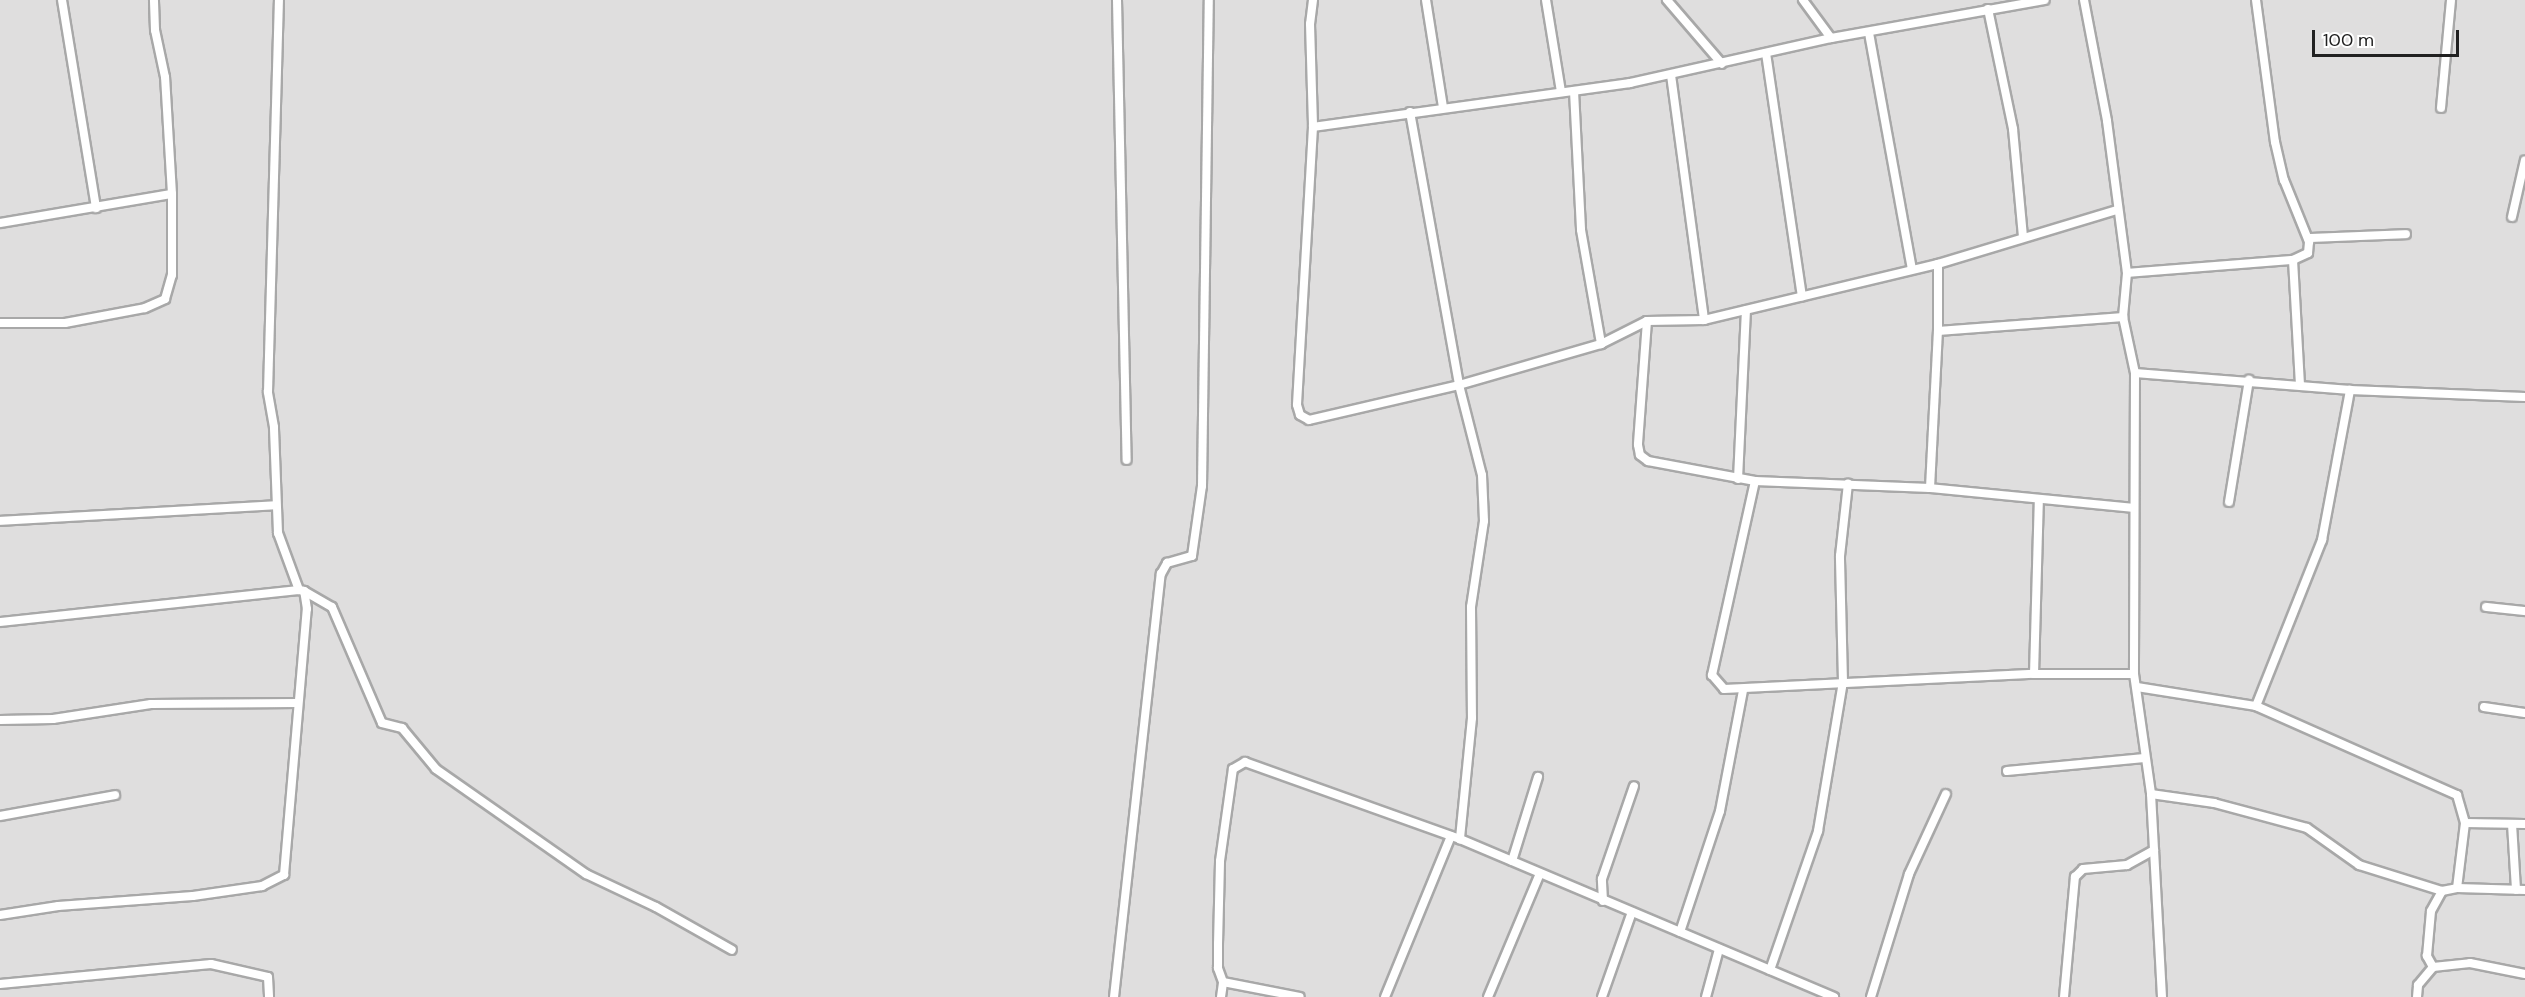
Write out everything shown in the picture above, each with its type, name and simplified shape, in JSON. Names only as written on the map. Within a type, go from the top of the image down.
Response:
[{"type":"street","points":[[62,0],[96,208]]},
{"type":"street","points":[[0,323],[65,323],[158,305],[169,290],[172,275],[172,194],[165,77],[155,30],[154,0]]},
{"type":"street","points":[[0,915],[58,906],[193,896],[262,886],[284,875],[289,843],[298,703],[307,638],[302,590],[278,533],[274,427],[268,392],[269,257],[279,0]]},
{"type":"street","points":[[1117,0],[1127,460]]},
{"type":"street","points":[[1114,997],[1161,574],[1167,563],[1192,555],[1202,486],[1209,0]]},
{"type":"street","points":[[1313,0],[1310,24],[1313,127],[1297,405],[1300,415],[1309,420],[1323,420],[1459,385],[1601,344],[1647,321],[1704,320],[1938,264],[2022,236],[2117,210]]},
{"type":"street","points":[[1426,0],[1443,107]]},
{"type":"street","points":[[1546,0],[1561,92]]},
{"type":"street","points":[[1667,0],[1722,64]]},
{"type":"street","points":[[1803,0],[1831,38]]},
{"type":"street","points":[[1313,127],[1443,107],[1574,91],[1671,75],[1831,38],[2045,0]]},
{"type":"street","points":[[2084,0],[2107,121],[2127,273],[2123,317],[2135,373],[2133,674],[2137,687],[2144,758],[2151,794],[2162,997]]},
{"type":"street","points":[[2127,273],[2293,260],[2308,253],[2308,238],[2284,180],[2275,142],[2256,0]]},
{"type":"street","points":[[2441,108],[2451,0]]},
{"type":"street","points":[[1988,9],[2013,129],[2022,236]]},
{"type":"street","points":[[1869,33],[1912,269]]},
{"type":"street","points":[[1766,53],[1802,296]]},
{"type":"street","points":[[1671,75],[1704,320]]},
{"type":"street","points":[[1574,91],[1581,230],[1601,344]]},
{"type":"street","points":[[1384,997],[1455,838],[1472,718],[1471,607],[1484,521],[1482,475],[1459,385],[1410,112]]},
{"type":"street","points":[[2512,217],[2525,160]]},
{"type":"street","points":[[0,223],[172,194]]},
{"type":"street","points":[[2308,238],[2406,234]]},
{"type":"street","points":[[2293,260],[2300,384]]},
{"type":"street","points":[[1930,488],[1938,331],[1938,264]]},
{"type":"street","points":[[1738,479],[1746,310]]},
{"type":"street","points":[[1938,331],[2123,317]]},
{"type":"street","points":[[1647,321],[1640,455],[1648,461],[1755,481],[1930,488],[2133,508]]},
{"type":"street","points":[[2135,373],[2300,384],[2350,390],[2525,397]]},
{"type":"street","points":[[2229,502],[2249,380]]},
{"type":"street","points":[[2256,706],[2322,540],[2350,390]]},
{"type":"street","points":[[1755,481],[1712,675],[1724,689],[1743,690],[1843,682],[1994,679],[2034,674],[2133,674]]},
{"type":"street","points":[[1770,970],[1818,831],[1843,682],[1840,556],[1848,483]]},
{"type":"street","points":[[2034,674],[2039,499]]},
{"type":"street","points":[[0,521],[276,506]]},
{"type":"street","points":[[0,622],[302,590],[332,607],[382,723],[402,728],[436,769],[586,874],[656,907],[732,950]]},
{"type":"street","points":[[2486,607],[2525,611]]},
{"type":"street","points":[[2137,687],[2256,706],[2457,795],[2466,823],[2457,888]]},
{"type":"street","points":[[1680,932],[1720,811],[1743,690]]},
{"type":"street","points":[[0,720],[53,719],[151,704],[298,703]]},
{"type":"street","points":[[2484,707],[2525,713]]},
{"type":"street","points":[[2007,771],[2144,758]]},
{"type":"street","points":[[1221,997],[1223,982],[1218,968],[1220,861],[1233,769],[1238,763],[1256,765],[1455,838],[1834,997]]},
{"type":"street","points":[[1512,861],[1538,777]]},
{"type":"street","points":[[1603,901],[1602,879],[1634,786]]},
{"type":"street","points":[[1871,997],[1909,874],[1946,794]]},
{"type":"street","points":[[2151,794],[2214,803],[2307,828],[2359,865],[2393,879],[2442,891],[2457,888],[2520,890],[2512,824]]},
{"type":"street","points":[[0,816],[115,795]]},
{"type":"street","points":[[2466,823],[2525,824]]},
{"type":"street","points":[[2064,997],[2075,877],[2083,869],[2127,865],[2154,850]]},
{"type":"street","points":[[1488,997],[1540,873]]},
{"type":"street","points":[[2433,967],[2427,956],[2431,910],[2442,891]]},
{"type":"street","points":[[1602,997],[1632,912]]},
{"type":"street","points":[[1706,997],[1719,949]]},
{"type":"street","points":[[2417,997],[2418,985],[2433,967],[2470,963],[2525,974]]},
{"type":"street","points":[[0,984],[211,964],[268,977],[269,997]]},
{"type":"street","points":[[1223,982],[1300,997]]},
{"type":"shaded area","points":[[0,0],[2525,0],[2525,997],[0,997]]}]
